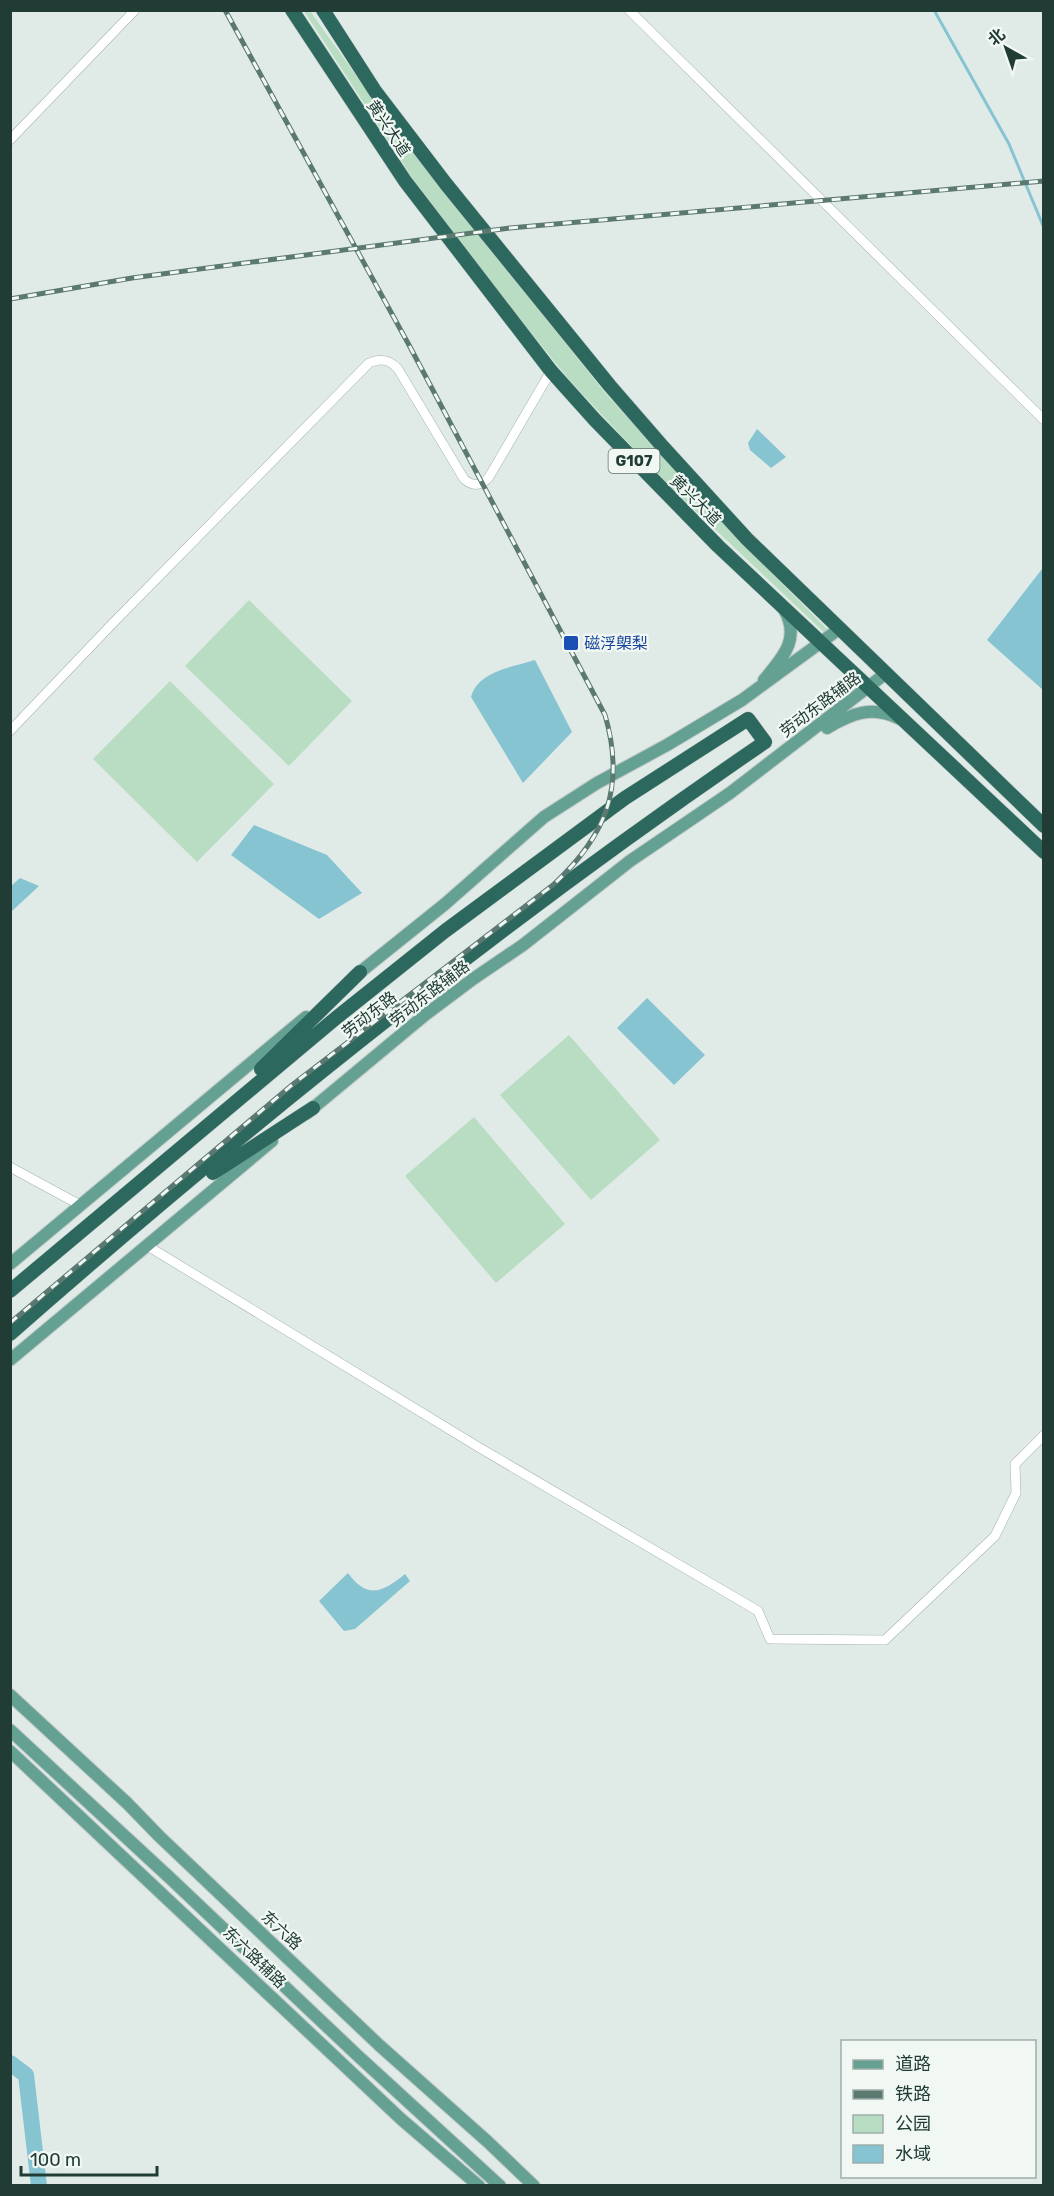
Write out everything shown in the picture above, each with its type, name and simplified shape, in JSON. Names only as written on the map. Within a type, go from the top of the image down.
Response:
[{"type":"highway","name":"黄兴大道","points":[[292,10],[405,181],[551,371],[642,469],[783,608],[1044,852]]},
{"type":"highway","name":"黄兴大道","points":[[323,10],[375,91],[446,184],[610,386],[747,539],[1044,826]]},
{"type":"highway","name":"劳动东路","points":[[10,1291],[353,1004],[445,931],[625,798],[748,720],[765,742],[610,850],[403,1008],[283,1103],[10,1334]]},
{"type":"highway","points":[[160,1166],[295,1038],[360,972]]},
{"type":"highway","points":[[109,1248],[228,1162],[313,1108]]},
{"type":"main road","points":[[742,700],[761,683],[788,648],[791,627],[783,608]]},
{"type":"main road","points":[[10,1264],[360,972],[445,904],[544,817],[597,783],[742,700],[839,629]]},
{"type":"main road","name":"劳动东路辅路","points":[[10,1360],[246,1161],[425,1015],[523,945],[630,861],[756,774],[885,674]]},
{"type":"main road","points":[[756,774],[838,721],[858,714],[882,711],[906,722]]},
{"type":"main road","name":"东六路","points":[[10,1695],[127,1803],[380,2045],[534,2186]]},
{"type":"main road","points":[[10,1730],[500,2186]]},
{"type":"main road","name":"东六路辅路","points":[[10,1751],[401,2119],[478,2186]]},
{"type":"main road","points":[[219,1925],[228,1954]]},
{"type":"street","points":[[10,140],[135,10]]},
{"type":"street","points":[[629,10],[1044,420]]},
{"type":"street","points":[[10,731],[369,363],[381,360],[394,364],[465,479],[477,485],[489,477],[551,371]]},
{"type":"street","points":[[10,1167],[80,1205]]},
{"type":"street","points":[[146,1245],[480,1448],[758,1611],[770,1639],[885,1640],[995,1536],[1016,1493],[1015,1464],[1044,1435]]},
{"type":"green space","points":[[304,11],[310,11],[391,124],[606,394],[750,551],[831,633],[829,637],[667,484],[571,382],[506,302],[417,185]]},
{"type":"green space","points":[[249,600],[352,701],[289,766],[185,666]]},
{"type":"green space","points":[[170,681],[274,784],[197,862],[93,759]]},
{"type":"green space","points":[[569,1035],[660,1140],[591,1200],[500,1095]]},
{"type":"green space","points":[[474,1117],[565,1224],[496,1283],[405,1176]]},
{"type":"water","points":[[757,429],[786,457],[771,468],[750,450],[748,443]]},
{"type":"water","points":[[1043,569],[1043,690],[987,640]]},
{"type":"water","points":[[535,660],[572,732],[523,783],[471,697],[481,681],[497,671]]},
{"type":"water","points":[[254,825],[327,855],[362,893],[319,919],[231,855]]},
{"type":"water","points":[[20,878],[39,886],[11,912],[11,886]]},
{"type":"water","points":[[647,998],[705,1055],[674,1085],[617,1028]]},
{"type":"water","points":[[348,1573],[368,1590],[389,1586],[405,1574],[410,1581],[355,1629],[344,1631],[319,1601]]},
{"type":"waterway","points":[[934,10],[1009,144],[1044,228]]},
{"type":"waterway","points":[[10,2063],[26,2075],[39,2186]]},
{"type":"railway","points":[[10,1323],[292,1085],[553,885],[571,867],[598,829],[607,809],[612,788],[611,741],[605,715],[409,345],[225,10]]},
{"type":"railway","points":[[10,299],[132,278],[510,228],[1044,181]]},
{"type":"place","name":"磁浮㮾梨","points":[[571,643]]}]
